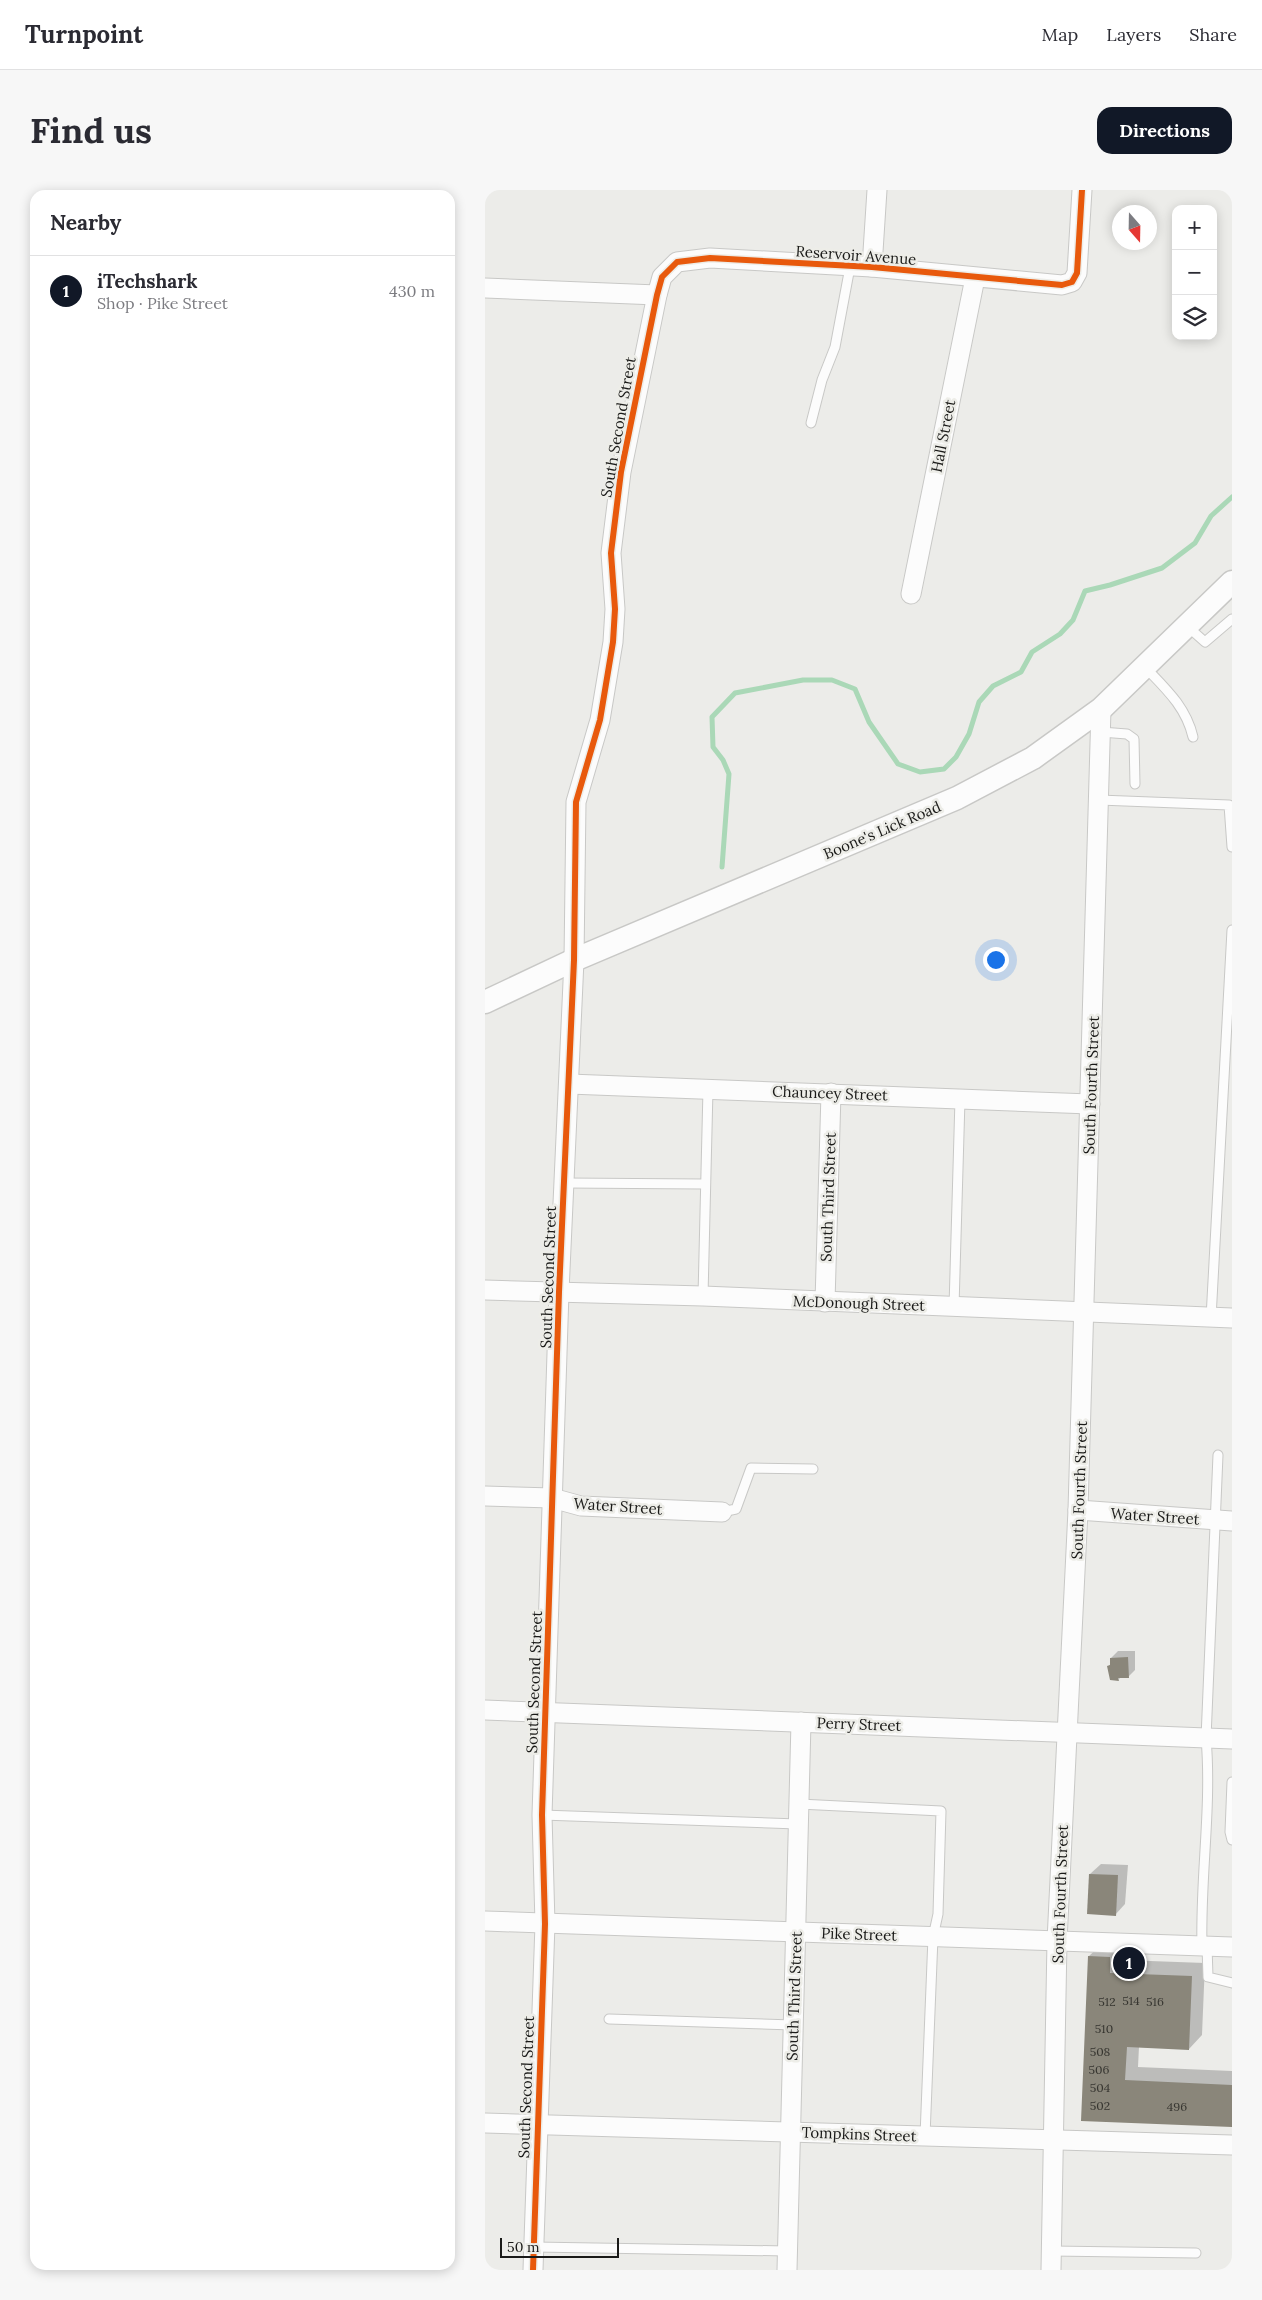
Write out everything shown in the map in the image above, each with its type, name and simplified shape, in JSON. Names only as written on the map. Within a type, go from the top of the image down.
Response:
[{"type":"street","points":[[872,267],[877,190]]},
{"type":"street","name":"Reservoir Avenue","points":[[657,294],[662,277],[677,262],[710,258],[872,267],[1062,285],[1072,282],[1077,273],[1082,190]]},
{"type":"street","name":"Hall Street","points":[[911,594],[975,278]]},
{"type":"street","points":[[485,288],[657,294]]},
{"type":"street","name":"South Second Street","points":[[533,2270],[545,1924],[542,1815],[545,1713],[559,1292],[574,960],[577,802],[600,720],[613,642],[615,609],[611,553],[621,472],[657,294]]},
{"type":"street","name":"Boone's Lick Road","points":[[485,1002],[574,960],[957,798],[1033,758],[1101,709],[1232,582]]},
{"type":"street","name":"South Fourth Street","points":[[1051,2270],[1057,1941],[1078,1510],[1101,709]]},
{"type":"street","name":"Chauncey Street","points":[[569,1084],[1090,1104]]},
{"type":"street","name":"South Third Street","points":[[825,1302],[831,1093]]},
{"type":"street","name":"McDonough Street","points":[[485,1290],[703,1296],[1232,1318]]},
{"type":"street","name":"Water Street","points":[[485,1496],[553,1498],[581,1506],[722,1512]]},
{"type":"street","name":"Water Street","points":[[1078,1510],[1224,1521]]},
{"type":"street","name":"Perry Street","points":[[485,1710],[1232,1738]]},
{"type":"street","name":"South Third Street","points":[[787,2270],[801,1722]]},
{"type":"street","name":"Pike Street","points":[[485,1921],[1232,1947]]},
{"type":"street","name":"Tompkins Street","points":[[485,2123],[1232,2145]]},
{"type":"lane","points":[[811,422],[822,380],[835,347],[850,267]]},
{"type":"lane","points":[[1187,626],[1205,642],[1232,619]]},
{"type":"lane","points":[[1145,667],[1175,697],[1190,723],[1193,737]]},
{"type":"lane","points":[[1101,732],[1127,734],[1134,740],[1135,784]]},
{"type":"lane","points":[[1099,800],[1229,805],[1232,847]]},
{"type":"lane","points":[[1211,1318],[1232,930]]},
{"type":"lane","points":[[703,1296],[707,1089]]},
{"type":"lane","points":[[954,1307],[960,1099]]},
{"type":"lane","points":[[565,1183],[704,1184]]},
{"type":"lane","points":[[1218,1455],[1224,1521],[1206,1738],[1208,1766],[1201,1907],[1208,1977],[1232,1983]]},
{"type":"lane","points":[[722,1512],[736,1509],[751,1468],[813,1470]]},
{"type":"lane","points":[[1232,1782],[1230,1822],[1232,1840]]},
{"type":"lane","points":[[799,1804],[941,1812],[938,1914],[933,1937],[925,2136]]},
{"type":"lane","points":[[542,1815],[798,1824]]},
{"type":"lane","points":[[609,2019],[793,2025]]},
{"type":"lane","points":[[534,2247],[787,2251]]},
{"type":"lane","points":[[1052,2251],[1196,2253]]},
{"type":"building","points":[[1128,1657],[1129,1678],[1118,1678],[1119,1681],[1110,1680],[1107,1666],[1110,1665],[1110,1658]]},
{"type":"building","points":[[1089,1874],[1118,1875],[1116,1916],[1087,1914]]},
{"type":"building","points":[[1088,1956],[1110,1957],[1110,1973],[1192,1976],[1189,2050],[1127,2047],[1125,2080],[1232,2085],[1232,2127],[1081,2121]]},
{"type":"waterway","points":[[722,867],[729,774],[723,760],[713,747],[712,717],[735,693],[803,680],[832,680],[855,689],[869,722],[898,764],[920,772],[944,769],[956,757],[969,734],[979,702],[993,686],[1021,672],[1032,652],[1060,634],[1073,620],[1085,591],[1162,568],[1195,543],[1211,516],[1232,497]]},
{"type":"cycle path","points":[[533,2270],[545,1924],[542,1815],[559,1292],[574,960],[576,802],[600,720],[613,642],[615,609],[611,553],[621,472],[657,295],[662,277],[677,262],[710,258],[872,267],[1062,285],[1072,282],[1077,273],[1082,190]]},
{"type":"place","name":"iTechshark","points":[[1129,1963]]}]
